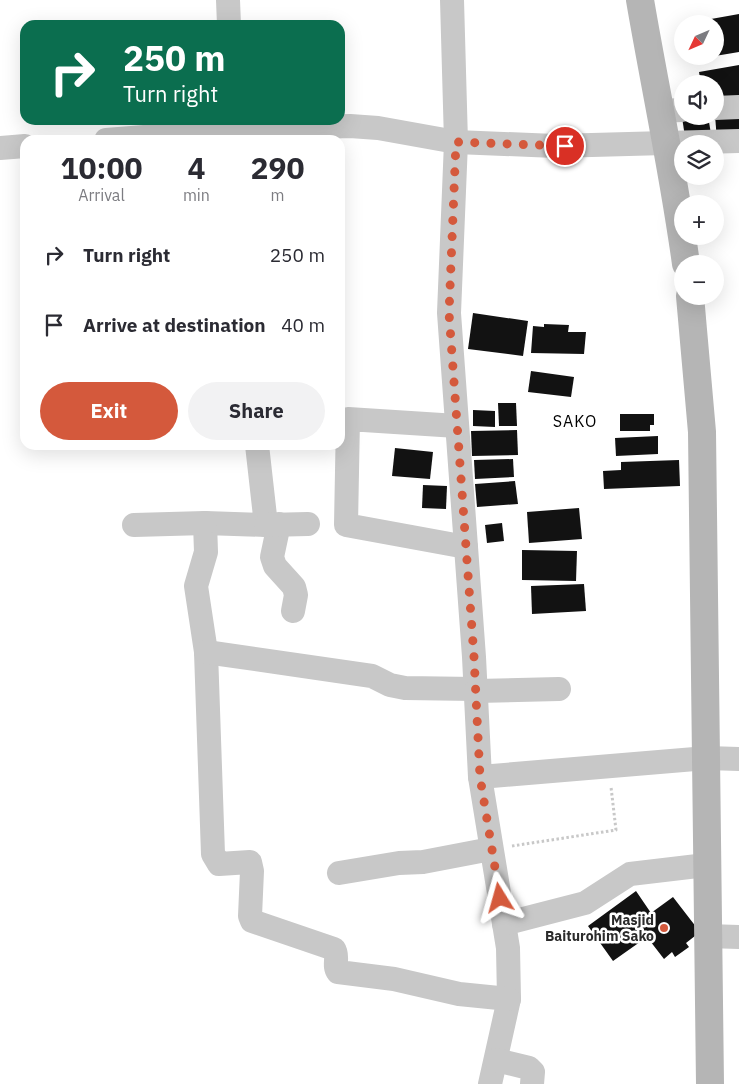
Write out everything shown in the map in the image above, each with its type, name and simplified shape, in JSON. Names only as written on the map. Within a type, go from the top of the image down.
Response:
[{"type":"main road","points":[[640,0],[671,111],[666,142],[677,194],[685,255]]},
{"type":"main road","points":[[691,305],[702,432],[710,1084]]},
{"type":"street","points":[[228,0],[229,20]]},
{"type":"street","points":[[452,0],[456,142],[449,313],[476,690],[480,777],[508,948],[509,999],[490,1084]]},
{"type":"street","points":[[724,108],[739,107]]},
{"type":"street","points":[[167,135],[228,130],[378,128],[456,142],[555,146],[739,141]]},
{"type":"street","points":[[0,148],[20,146]]},
{"type":"street","points":[[457,426],[348,419],[346,526],[466,546]]},
{"type":"street","points":[[259,450],[273,524],[272,557],[275,566],[294,587],[296,596],[293,612]]},
{"type":"street","points":[[205,523],[206,552],[196,586],[206,652],[213,854],[220,864],[250,862],[252,871],[250,916],[252,921],[334,949],[338,972],[394,980],[459,994],[509,999]]},
{"type":"street","points":[[134,525],[205,523],[308,524]]},
{"type":"street","points":[[206,652],[372,676],[390,685],[405,688],[476,690],[559,689]]},
{"type":"street","points":[[480,777],[707,758],[739,759]]},
{"type":"street","points":[[339,873],[404,862],[423,862],[492,849]]},
{"type":"street","points":[[504,924],[585,903],[630,874],[706,865]]},
{"type":"street","points":[[707,936],[739,937]]},
{"type":"street","points":[[496,1060],[529,1068],[533,1072],[532,1084]]},
{"type":"path","points":[[492,849],[616,830],[609,767]]},
{"type":"building","points":[[739,14],[739,52],[724,54],[724,17]]},
{"type":"building","points":[[739,65],[739,96],[724,98],[724,75],[700,75],[699,72]]},
{"type":"building","points":[[739,113],[739,140],[724,141],[724,135],[717,135],[716,125],[724,125],[724,114]]},
{"type":"building","points":[[683,125],[710,125],[711,134],[685,135]]},
{"type":"building","points":[[473,313],[528,321],[523,356],[468,349]]},
{"type":"building","points":[[544,324],[569,325],[568,332],[586,332],[584,354],[531,353],[533,326],[544,327]]},
{"type":"building","points":[[531,371],[574,377],[571,397],[528,392]]},
{"type":"building","points":[[498,403],[516,403],[517,426],[499,426]]},
{"type":"building","points":[[473,410],[495,411],[495,427],[473,426]]},
{"type":"building","points":[[620,414],[654,414],[654,425],[650,425],[650,431],[620,431]]},
{"type":"building","points":[[517,430],[518,455],[472,456],[471,431]]},
{"type":"building","points":[[658,436],[658,454],[616,456],[615,438]]},
{"type":"building","points":[[395,448],[433,452],[430,479],[392,476]]},
{"type":"building","points":[[513,459],[514,477],[475,479],[474,460]]},
{"type":"building","points":[[679,460],[680,486],[604,489],[603,471],[621,470],[621,462]]},
{"type":"building","points":[[515,481],[518,504],[477,507],[475,484]]},
{"type":"building","points":[[423,485],[447,486],[446,509],[422,508]]},
{"type":"building","points":[[579,508],[582,539],[529,543],[527,512]]},
{"type":"building","points":[[502,523],[504,541],[487,543],[485,525]]},
{"type":"building","points":[[522,550],[577,551],[576,581],[522,580]]},
{"type":"building","points":[[584,584],[586,611],[532,614],[531,586]]},
{"type":"building","points":[[636,891],[651,913],[673,897],[700,932],[686,943],[689,947],[675,957],[672,952],[664,959],[647,937],[613,961],[588,926]]},
{"type":"place","name":"Masjid Baiturohim Sako","points":[[664,928]]},
{"type":"district","name":"SAKO","points":[[575,421]]},
{"type":"route","points":[[500,898],[480,777],[474,657],[449,313],[456,142],[565,146]]}]
